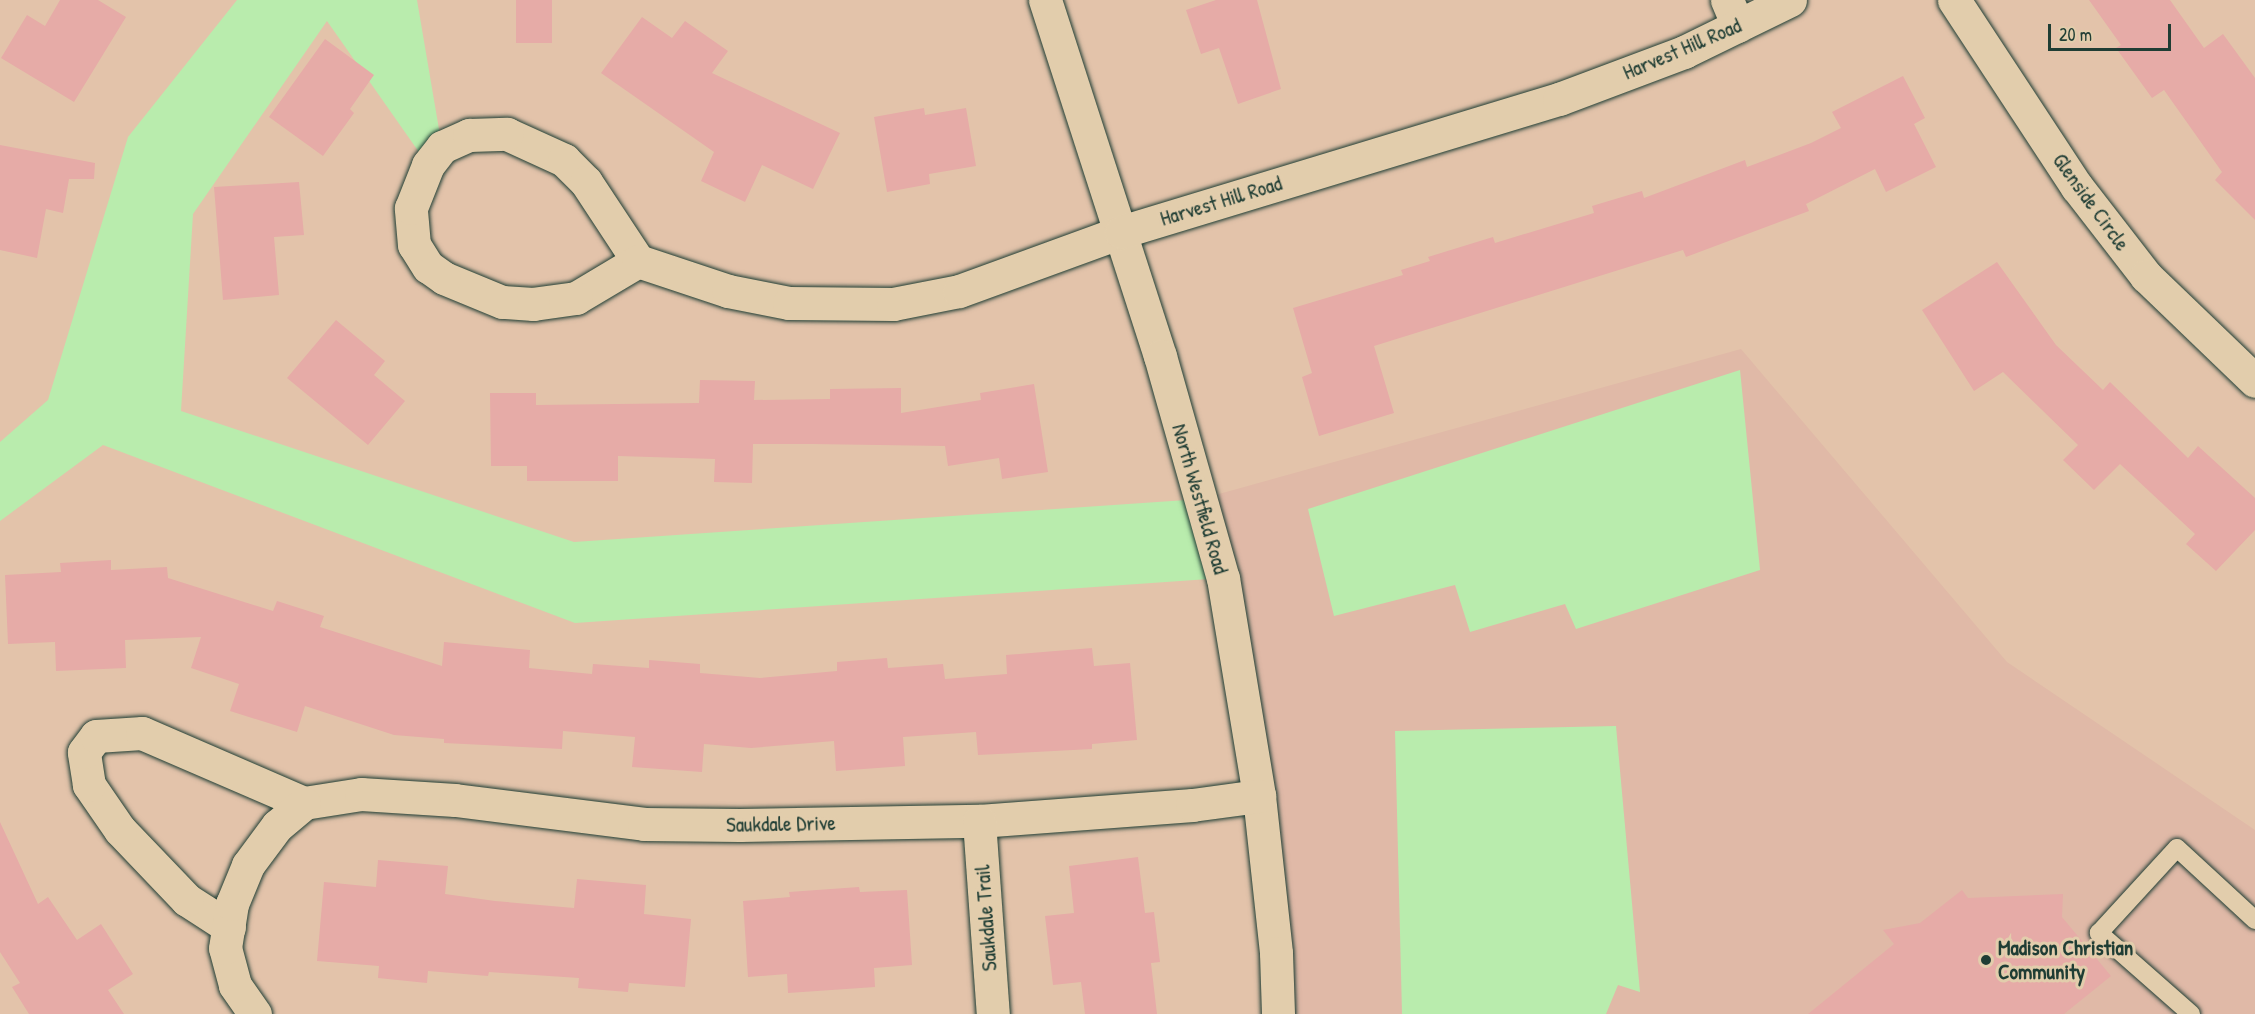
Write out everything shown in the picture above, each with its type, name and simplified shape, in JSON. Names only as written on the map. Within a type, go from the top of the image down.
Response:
[{"type":"street","name":"North Westfield Road","points":[[1045,0],[1121,232],[1223,578],[1259,796],[1275,942],[1278,1014]]},
{"type":"street","name":"Harvest Hill Road","points":[[638,261],[728,291],[789,303],[893,304],[958,291],[1121,232],[1559,99],[1684,52],[1732,13],[1790,0]]},
{"type":"street","name":"Glenside Circle","points":[[1954,0],[2077,187],[2139,267],[2255,381]]},
{"type":"street","points":[[507,134],[564,160],[586,182],[638,261],[576,298],[534,304],[502,302],[444,278],[428,267],[414,245],[411,208],[428,165],[442,147],[469,135],[507,134]]},
{"type":"street","points":[[229,927],[187,900],[120,830],[89,785],[84,752],[96,736],[142,734],[304,802],[277,826],[248,865],[232,904],[229,927],[225,948],[235,985],[255,1014]]},
{"type":"street","name":"Saukdale Drive","points":[[304,802],[361,794],[455,800],[644,825],[979,821],[1192,805],[1259,796]]},
{"type":"street","name":"Saukdale Trail","points":[[979,821],[993,1014]]},
{"type":"lane","points":[[2191,1014],[2099,933],[2177,848],[2255,920]]},
{"type":"shaded area","points":[[1741,349],[2007,662],[2255,830],[2255,1014],[1278,1014],[1201,499]]},
{"type":"green space","points":[[237,0],[417,0],[442,147],[428,165],[327,21],[193,214],[181,411],[574,542],[1201,499],[1223,578],[575,623],[103,445],[0,521],[0,442],[48,400],[128,137]]},
{"type":"green space","points":[[1740,370],[1760,570],[1576,629],[1565,604],[1470,632],[1455,585],[1334,616],[1308,509]]},
{"type":"green space","points":[[1616,726],[1640,992],[1618,985],[1606,1014],[1402,1014],[1395,731]]},
{"type":"building","points":[[60,0],[98,0],[126,17],[74,102],[1,58],[27,15],[45,26]]},
{"type":"building","points":[[516,0],[552,0],[552,43],[516,43]]},
{"type":"building","points":[[1216,0],[1257,0],[1281,89],[1238,104],[1219,48],[1201,54],[1186,10]]},
{"type":"building","points":[[2089,0],[2170,0],[2204,48],[2223,34],[2255,78],[2255,220],[2215,180],[2222,172],[2164,90],[2152,98],[2116,48],[2121,45]]},
{"type":"building","points":[[642,17],[672,38],[685,21],[728,51],[712,73],[840,133],[813,189],[762,165],[745,202],[701,181],[714,152],[601,73]]},
{"type":"building","points":[[325,39],[374,75],[350,109],[354,113],[323,156],[269,117]]},
{"type":"building","points":[[1903,76],[1925,118],[1914,124],[1936,167],[1886,192],[1875,169],[1806,204],[1809,211],[1686,257],[1683,250],[1374,346],[1394,413],[1319,436],[1302,377],[1312,373],[1293,308],[1403,275],[1401,270],[1430,261],[1428,257],[1493,237],[1495,243],[1594,213],[1592,206],[1642,191],[1644,198],[1745,160],[1747,167],[1811,143],[1841,128],[1832,112]]},
{"type":"building","points":[[924,108],[925,115],[966,108],[976,166],[929,174],[930,184],[887,192],[874,117]]},
{"type":"building","points":[[0,145],[95,163],[94,179],[69,179],[63,213],[46,209],[37,258],[0,250]]},
{"type":"building","points":[[299,182],[304,235],[274,237],[279,295],[223,300],[214,187]]},
{"type":"building","points":[[1997,262],[2056,345],[2103,390],[2110,382],[2188,458],[2198,446],[2255,498],[2255,530],[2216,571],[2186,544],[2195,534],[2120,464],[2094,490],[2063,460],[2078,445],[2003,372],[1974,391],[1922,310]]},
{"type":"building","points":[[336,320],[385,361],[374,375],[405,401],[368,445],[287,378]]},
{"type":"building","points":[[700,380],[755,381],[754,400],[830,399],[830,389],[901,388],[901,413],[981,400],[980,393],[1034,384],[1048,472],[1002,479],[999,458],[948,466],[945,446],[812,444],[753,444],[752,483],[714,482],[715,459],[618,456],[618,481],[527,481],[527,466],[491,466],[490,393],[536,393],[536,405],[699,403]]},
{"type":"building","points":[[111,560],[111,570],[167,567],[168,578],[273,611],[277,601],[324,616],[320,627],[442,666],[444,642],[530,650],[529,668],[592,674],[593,664],[649,668],[649,660],[700,664],[700,673],[760,678],[837,671],[837,662],[887,658],[888,668],[943,664],[945,679],[1007,674],[1006,655],[1092,648],[1094,666],[1130,663],[1137,740],[1092,744],[1092,749],[978,755],[976,732],[903,737],[905,766],[836,771],[834,741],[751,748],[704,744],[702,772],[632,767],[635,737],[563,731],[562,749],[444,743],[444,739],[394,735],[305,706],[297,732],[230,711],[239,684],[191,668],[201,637],[125,640],[126,668],[56,671],[55,642],[8,644],[5,575],[61,572],[60,563]]},
{"type":"building","points":[[0,822],[38,904],[48,897],[77,940],[101,924],[133,974],[108,990],[124,1014],[29,1014],[12,987],[20,983],[0,952]]},
{"type":"building","points":[[1138,857],[1145,913],[1154,912],[1160,962],[1151,963],[1157,1014],[1085,1014],[1081,982],[1053,985],[1045,916],[1074,913],[1069,866]]},
{"type":"building","points":[[378,860],[448,866],[445,894],[495,901],[574,908],[577,879],[646,885],[644,914],[691,919],[685,987],[629,983],[628,992],[578,988],[579,978],[489,972],[488,976],[428,971],[427,983],[378,978],[379,966],[317,961],[324,882],[376,887]]},
{"type":"building","points":[[859,887],[860,892],[907,890],[912,965],[874,968],[875,987],[788,993],[787,974],[748,977],[743,901],[790,897],[789,892]]},
{"type":"building","name":"Madison Christian Community","points":[[1962,890],[1968,898],[2063,894],[2062,917],[2111,976],[2064,1014],[1808,1014],[1894,944],[1883,930],[1920,923]]},
{"type":"place","name":"Madison Christian Community","points":[[1986,960]]}]
